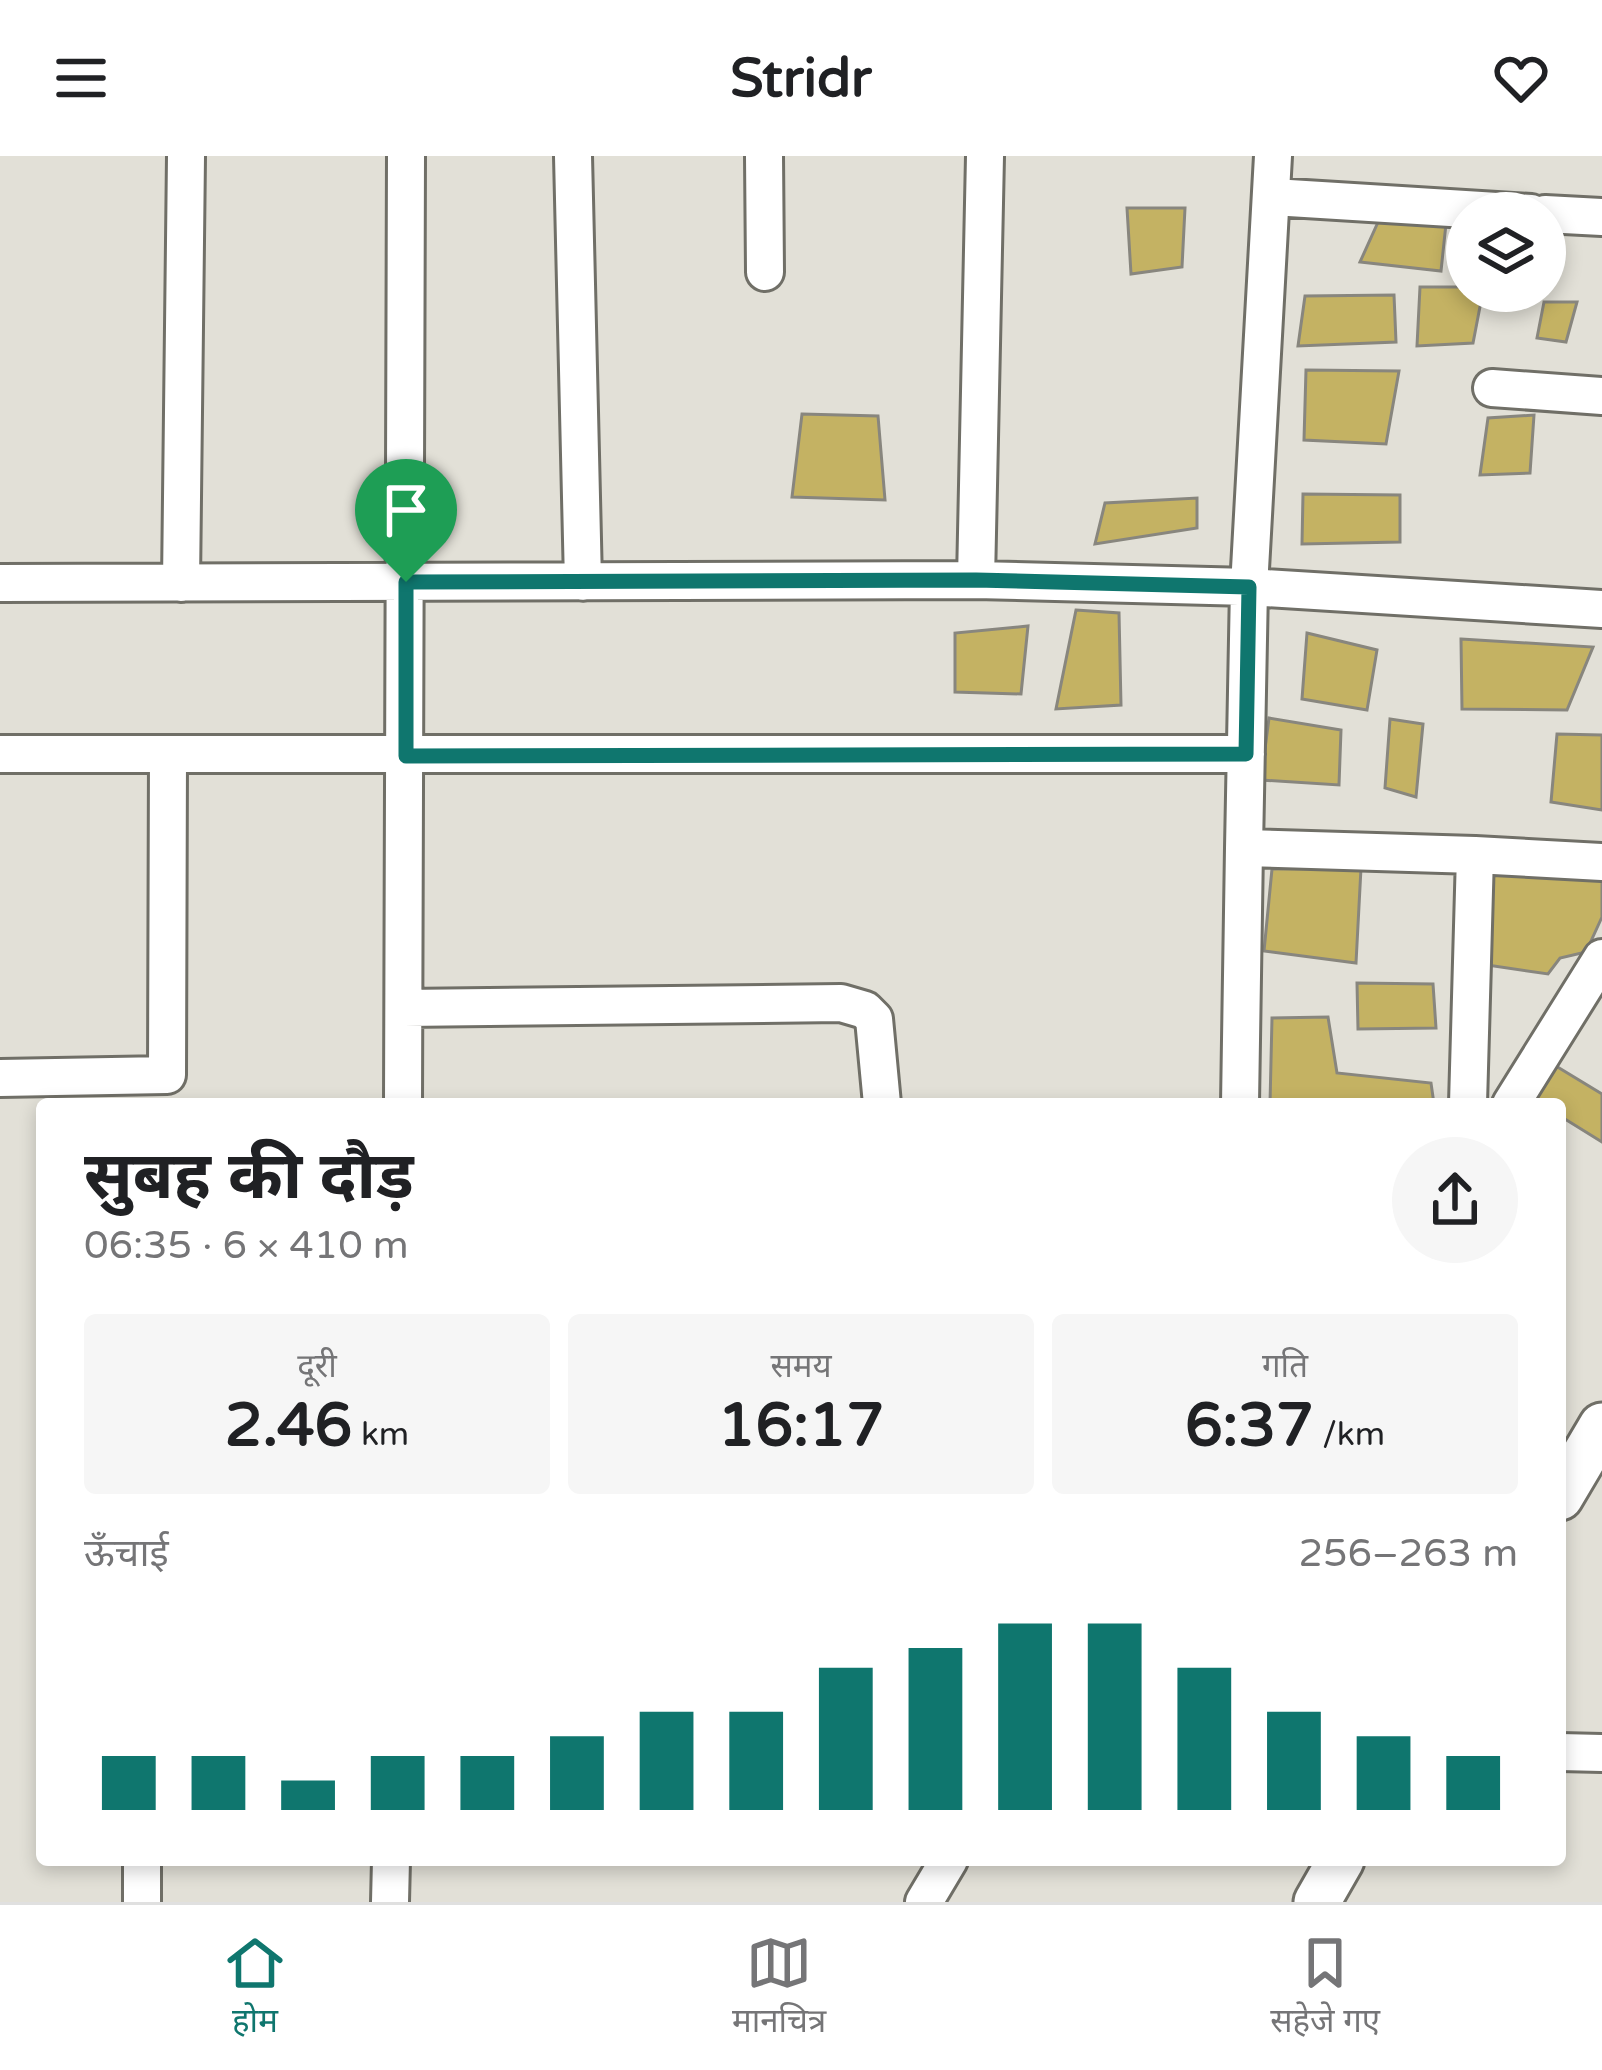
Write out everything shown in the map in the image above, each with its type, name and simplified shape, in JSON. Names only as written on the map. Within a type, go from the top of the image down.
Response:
[{"type":"street","points":[[181,583],[186,156]]},
{"type":"street","points":[[403,1098],[406,156]]},
{"type":"street","points":[[573,156],[583,581]]},
{"type":"street","points":[[764,156],[765,272]]},
{"type":"street","points":[[976,580],[985,156]]},
{"type":"street","points":[[1240,1098],[1249,587],[1273,156]]},
{"type":"street","points":[[1273,196],[1446,207]]},
{"type":"street","points":[[1566,215],[1602,218]]},
{"type":"street","points":[[1492,388],[1602,396]]},
{"type":"street","points":[[0,583],[976,580],[1249,587],[1602,610]]},
{"type":"street","points":[[0,754],[1246,754]]},
{"type":"street","points":[[0,1078],[168,1089],[168,755]]},
{"type":"street","points":[[1244,848],[1602,862]]},
{"type":"street","points":[[1468,1098],[1475,855]]},
{"type":"street","points":[[1515,1098],[1602,958]]},
{"type":"street","points":[[404,1008],[841,1004],[866,1010],[874,1019],[881,1098]]},
{"type":"street","points":[[1566,1488],[1602,1426]]},
{"type":"street","points":[[1566,1752],[1602,1753]]},
{"type":"street","points":[[142,1866],[142,1902]]},
{"type":"street","points":[[390,1902],[391,1866]]},
{"type":"street","points":[[924,1902],[945,1866]]},
{"type":"street","points":[[1317,1902],[1338,1866]]},
{"type":"building","points":[[1127,208],[1185,208],[1182,267],[1131,274]]},
{"type":"building","points":[[1379,220],[1446,224],[1441,271],[1360,262]]},
{"type":"building","points":[[1420,287],[1446,287],[1446,312],[1479,312],[1473,343],[1417,346]]},
{"type":"building","points":[[1394,295],[1396,342],[1298,346],[1305,296]]},
{"type":"building","points":[[1566,302],[1577,302],[1566,342],[1537,338],[1542,312],[1566,312]]},
{"type":"building","points":[[1306,370],[1399,371],[1386,444],[1304,440]]},
{"type":"building","points":[[802,414],[878,416],[885,500],[792,497]]},
{"type":"building","points":[[1534,415],[1530,473],[1480,475],[1488,418]]},
{"type":"building","points":[[1303,494],[1400,495],[1400,542],[1302,544]]},
{"type":"building","points":[[1197,498],[1197,528],[1095,544],[1105,503]]},
{"type":"building","points":[[1076,610],[1119,613],[1121,705],[1056,709]]},
{"type":"building","points":[[1028,626],[1021,694],[955,692],[955,633]]},
{"type":"building","points":[[1307,633],[1377,650],[1367,710],[1302,699]]},
{"type":"building","points":[[1461,639],[1593,647],[1567,710],[1462,709]]},
{"type":"building","points":[[1269,718],[1341,730],[1339,785],[1261,780]]},
{"type":"building","points":[[1390,719],[1423,724],[1416,797],[1385,788]]},
{"type":"building","points":[[1557,734],[1602,735],[1602,810],[1551,802]]},
{"type":"building","points":[[1361,868],[1356,963],[1264,951],[1272,869]]},
{"type":"building","points":[[1490,868],[1602,875],[1602,917],[1586,952],[1560,958],[1548,974],[1487,965]]},
{"type":"building","points":[[1357,983],[1433,984],[1436,1028],[1358,1029]]},
{"type":"building","points":[[1328,1017],[1337,1073],[1431,1083],[1433,1098],[1270,1098],[1272,1018]]},
{"type":"building","points":[[1546,1060],[1602,1094],[1602,1142],[1566,1120],[1566,1098],[1535,1098]]},
{"type":"route","points":[[976,580],[1249,587],[1246,754],[406,756],[406,582],[976,580]]}]
